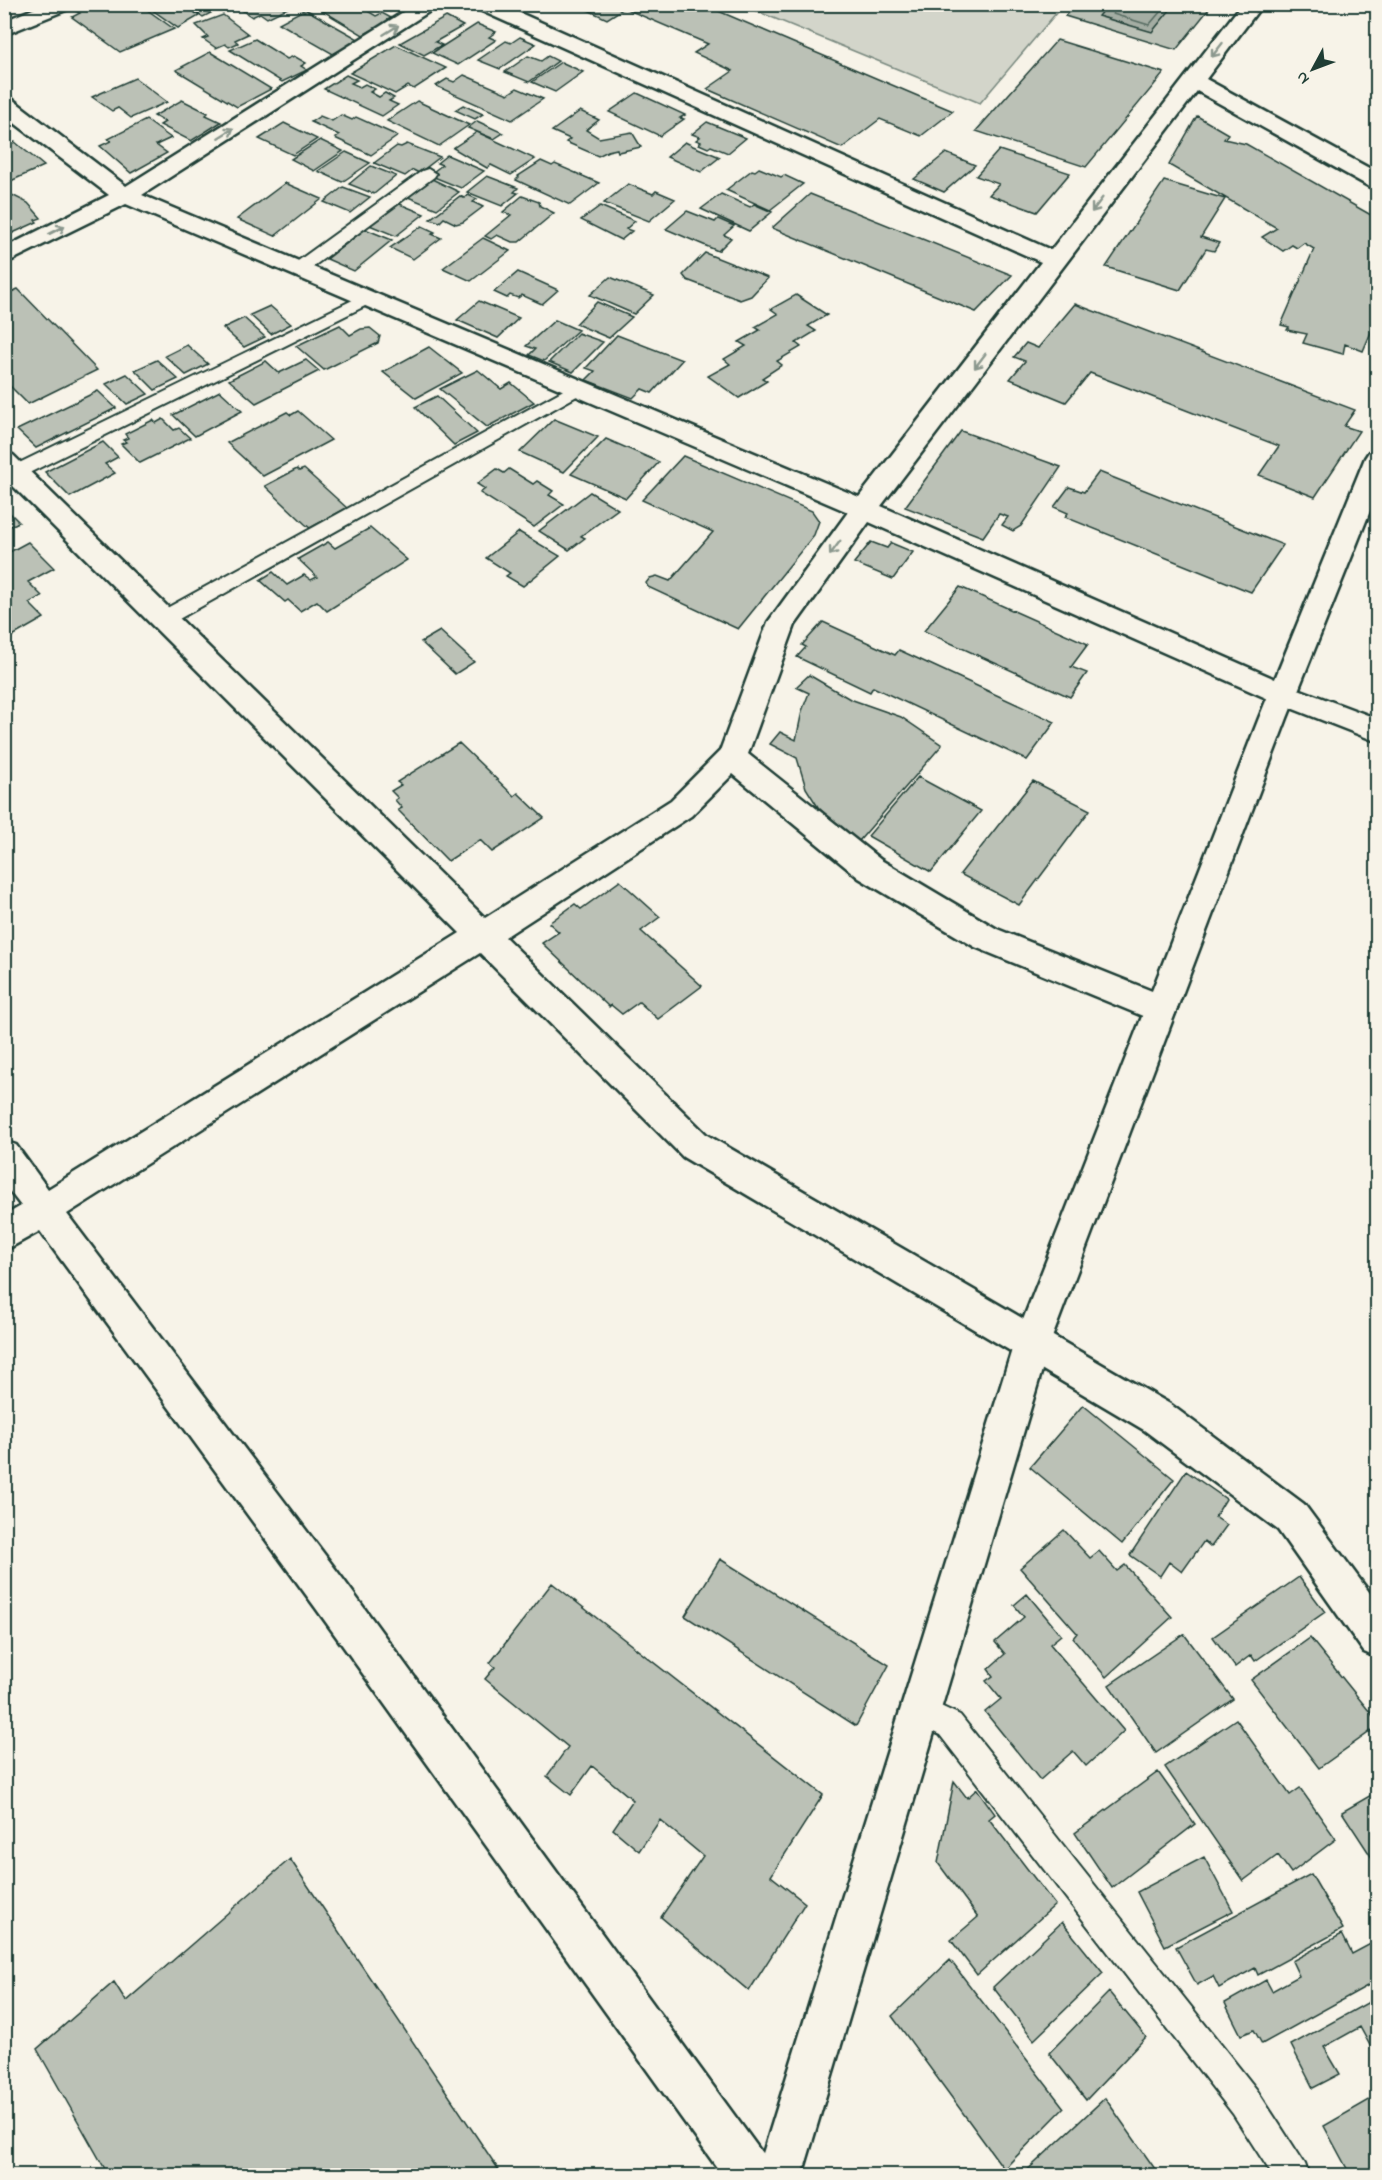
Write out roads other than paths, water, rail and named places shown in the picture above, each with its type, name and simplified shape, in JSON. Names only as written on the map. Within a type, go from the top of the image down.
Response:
[{"type":"street","points":[[4,29],[64,4]]},
{"type":"street","points":[[4,256],[125,196],[431,4]]},
{"type":"street","points":[[482,4],[1055,260]]},
{"type":"street","points":[[4,1235],[681,808],[732,757],[782,622],[864,508],[966,379],[1253,4]]},
{"type":"street","points":[[1193,80],[1377,182]]},
{"type":"street","points":[[4,104],[125,196],[864,508],[1283,694],[1377,731]]},
{"type":"street","points":[[779,2175],[1032,1343],[1283,694],[1377,459]]},
{"type":"street","points":[[10,466],[695,1146],[1157,1417],[1291,1517],[1377,1638]]},
{"type":"street","points":[[732,757],[870,869],[986,938],[1161,1009]]},
{"type":"street","points":[[4,1156],[330,1593],[751,2175]]},
{"type":"lane","points":[[297,270],[428,174]]},
{"type":"lane","points":[[10,466],[365,299]]},
{"type":"lane","points":[[164,619],[578,388]]},
{"type":"lane","points":[[919,1711],[950,1725],[1245,2102],[1293,2175]]},
{"type":"water","points":[[1108,5],[1175,5],[1152,32],[1098,16]]}]
